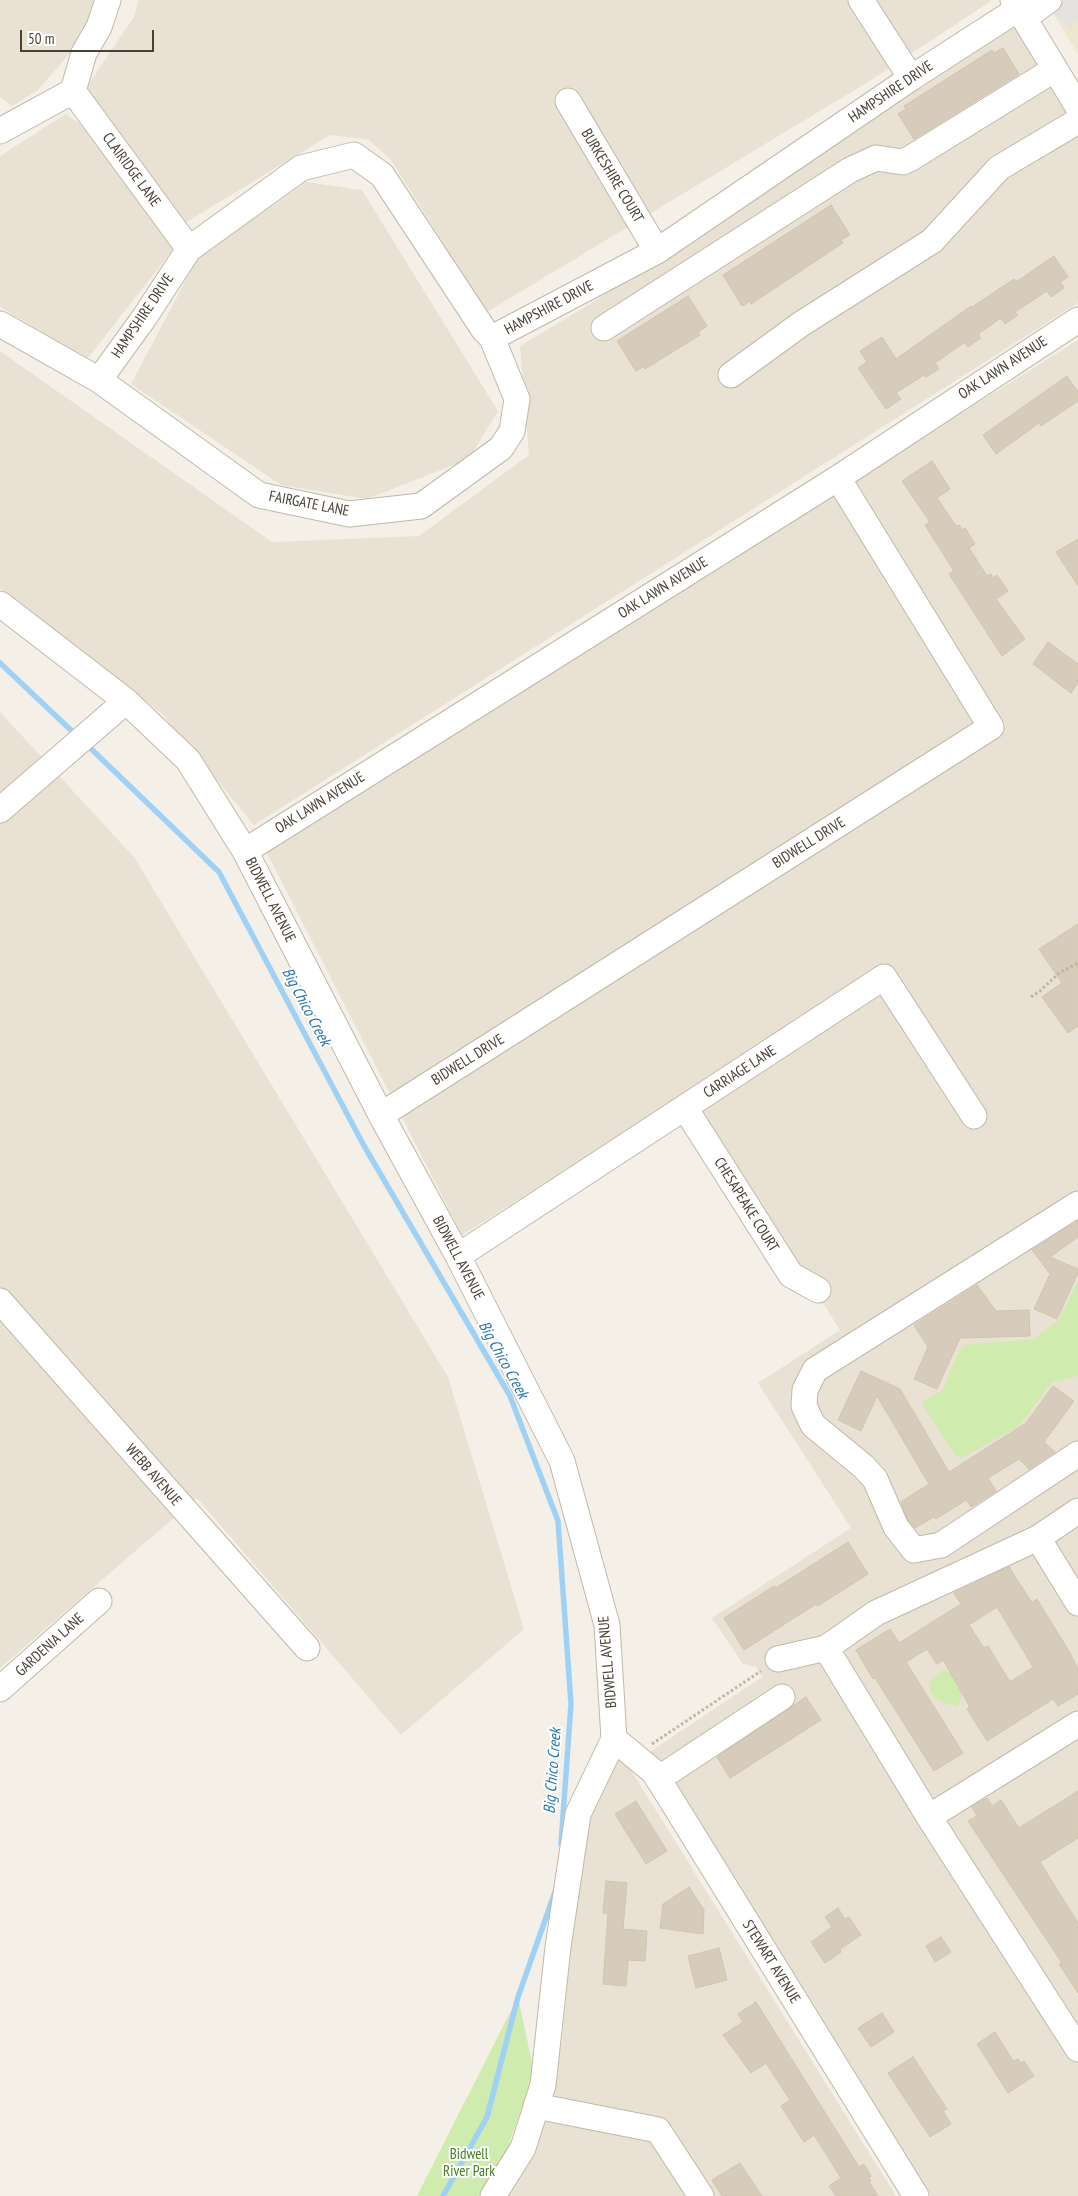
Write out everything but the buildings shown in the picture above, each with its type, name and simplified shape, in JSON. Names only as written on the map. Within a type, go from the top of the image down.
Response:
[{"type":"street","points":[[1,129],[73,91],[84,54],[99,27],[108,0]]},
{"type":"street","points":[[861,0],[911,78]]},
{"type":"street","name":"HAMPSHIRE DRIVE","points":[[100,380],[144,318],[188,248],[302,168],[354,155],[382,175],[484,330],[492,338],[657,251],[911,78],[1018,9],[1049,0]]},
{"type":"street","points":[[1018,9],[1078,107]]},
{"type":"street","points":[[604,328],[850,170],[876,158],[902,162],[911,158],[1055,69]]},
{"type":"street","name":"CLAIRIDGE LANE","points":[[73,91],[188,248]]},
{"type":"street","name":"BURKESHIRE COURT","points":[[568,101],[657,251]]},
{"type":"street","points":[[731,375],[802,324],[932,241],[1000,168],[1078,121]]},
{"type":"street","name":"OAK LAWN AVENUE","points":[[245,851],[838,478],[1078,320]]},
{"type":"street","name":"FAIRGATE LANE","points":[[0,324],[100,380],[259,495],[349,514],[421,506],[501,448],[512,431],[517,399],[492,338]]},
{"type":"street","name":"BIDWELL DRIVE","points":[[381,1115],[991,727],[838,478]]},
{"type":"street","name":"BIDWELL AVENUE","points":[[0,604],[126,701],[188,760],[245,851],[381,1115],[458,1256],[562,1461],[608,1625],[614,1739],[578,1814],[558,1947],[542,2085],[523,2148],[493,2196]]},
{"type":"street","points":[[0,810],[126,701]]},
{"type":"street","name":"CARRIAGE LANE","points":[[458,1256],[884,977],[974,1116]]},
{"type":"street","name":"CHESAPEAKE COURT","points":[[685,1108],[791,1275],[818,1290]]},
{"type":"street","points":[[1078,1204],[815,1370],[805,1390],[804,1406],[813,1425],[875,1479],[896,1527],[914,1550],[941,1545],[1078,1454]]},
{"type":"street","name":"WEBB AVENUE","points":[[0,1301],[307,1648]]},
{"type":"street","points":[[770,1665],[826,1648],[876,1613],[1038,1538],[1078,1511]]},
{"type":"street","points":[[1038,1538],[1078,1603]]},
{"type":"street","name":"GARDENIA LANE","points":[[0,1688],[99,1601]]},
{"type":"street","points":[[826,1648],[929,1817],[1078,2049]]},
{"type":"street","points":[[658,1778],[782,1697]]},
{"type":"street","points":[[929,1817],[1078,1724]]},
{"type":"street","name":"STEWART AVENUE","points":[[614,1739],[654,1772],[658,1778],[916,2196]]},
{"type":"street","points":[[536,2106],[658,2130],[701,2196]]},
{"type":"path","points":[[1031,997],[1059,973],[1078,963]]},
{"type":"path","points":[[648,1746],[770,1665]]},
{"type":"shaded area","points":[[0,0],[102,0],[92,28],[38,90],[12,106],[0,97]]},
{"type":"shaded area","points":[[138,0],[991,1],[868,82],[487,312],[391,160],[369,140],[330,135],[180,226],[86,88],[135,15]]},
{"type":"shaded area","points":[[1045,0],[1078,0],[1078,54],[1051,10]]},
{"type":"shaded area","points":[[1061,0],[1078,0],[1078,20],[1070,29],[1051,10]]},
{"type":"shaded area","points":[[1015,26],[1078,123],[1078,303],[254,825],[161,713],[0,588],[0,351],[272,542],[419,536],[529,455],[520,346],[585,307]]},
{"type":"shaded area","points":[[66,114],[80,124],[175,247],[87,359],[0,307],[0,156]]},
{"type":"shaded area","points":[[306,182],[362,190],[498,411],[469,459],[367,499],[281,485],[131,384],[197,259]]},
{"type":"shaded area","points":[[1078,340],[1078,2196],[931,2196],[648,1753],[762,1677],[756,1667],[743,1664],[712,1618],[851,1528],[758,1383],[840,1330],[690,1092],[462,1235],[266,851]]},
{"type":"shaded area","points":[[0,712],[134,857],[448,1377],[524,1629],[401,1735],[197,1498],[0,1668]]},
{"type":"shaded area","points":[[619,1751],[896,2196],[505,2196],[530,2152],[562,2042],[583,1818]]},
{"type":"green space","points":[[1078,1281],[1078,1376],[1051,1383],[1019,1426],[964,1457],[956,1457],[921,1402],[942,1391],[962,1345],[1033,1339],[1059,1320]]},
{"type":"green space","points":[[943,1670],[951,1673],[963,1693],[957,1707],[935,1699],[929,1688],[929,1682]]},
{"type":"green space","name":"Bidwell River Park","points":[[518,1997],[534,2072],[491,2196],[417,2196]]},
{"type":"waterway","name":"Big Chico Creek","points":[[0,663],[76,735]]},
{"type":"waterway","name":"Big Chico Creek","points":[[85,743],[219,872],[363,1144],[510,1396],[558,1521],[571,1704],[561,1844]]},
{"type":"waterway","name":"Big Chico Creek","points":[[443,2196],[487,2117],[518,1997],[555,1892]]}]
